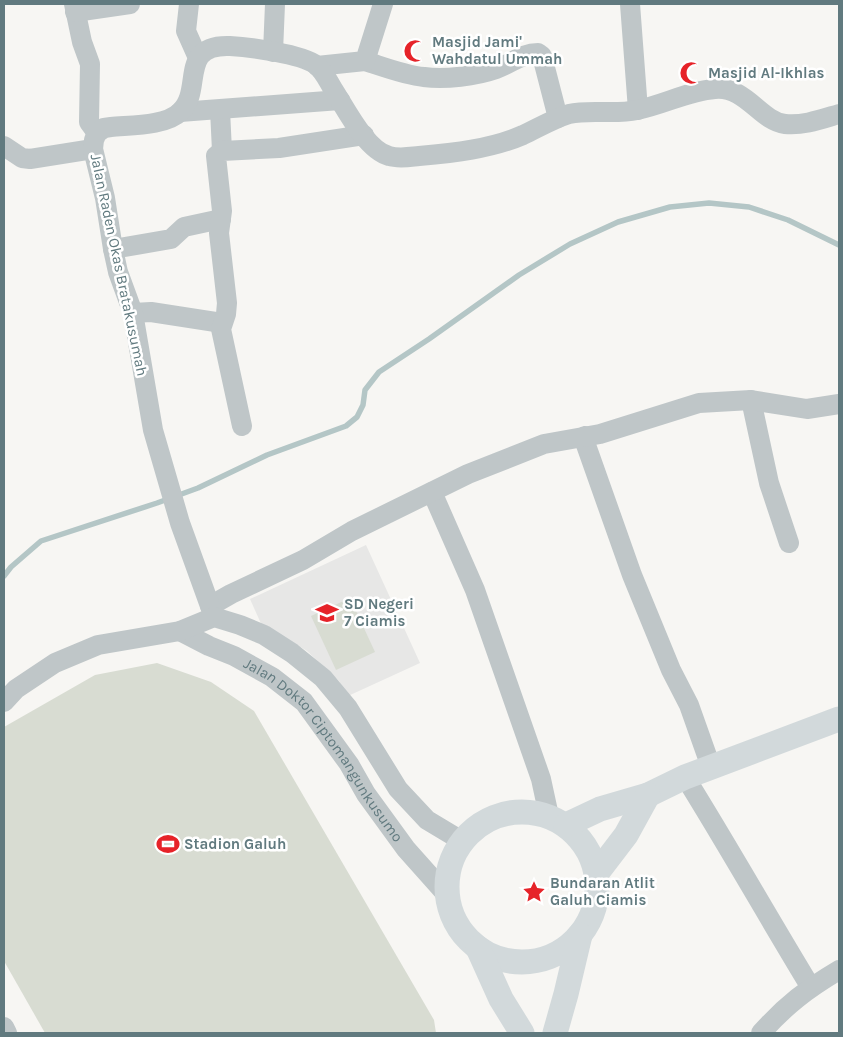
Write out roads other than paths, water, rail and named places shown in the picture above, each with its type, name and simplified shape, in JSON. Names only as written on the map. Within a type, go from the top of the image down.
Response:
[{"type":"main road","points":[[558,821],[648,795],[685,777],[839,719]]},
{"type":"main road","points":[[596,873],[626,835],[648,795]]},
{"type":"main road","points":[[511,812],[530,812],[558,821],[577,835],[593,859],[598,886],[596,900],[587,924],[580,935],[568,946],[539,960],[507,960],[478,948],[466,937],[457,924],[447,895],[448,876],[453,858],[462,841],[476,828],[492,818],[511,812]]},
{"type":"main road","points":[[555,1033],[580,935]]},
{"type":"main road","points":[[478,948],[502,999],[522,1033]]},
{"type":"street","points":[[4,146],[22,158],[30,159],[95,141],[89,122],[90,64],[82,42],[74,8],[130,4]]},
{"type":"street","points":[[188,4],[186,31],[198,58]]},
{"type":"street","points":[[273,52],[276,4]]},
{"type":"street","points":[[365,61],[383,4]]},
{"type":"street","points":[[630,4],[638,110]]},
{"type":"street","points":[[180,112],[189,96],[198,58],[205,51],[217,46],[231,46],[297,56],[317,66],[364,135],[381,153],[392,157],[401,158],[444,154],[508,140],[558,118],[583,112],[616,113],[638,110],[716,89],[730,90],[740,95],[773,119],[784,124],[813,121],[839,114]]},
{"type":"street","points":[[317,66],[365,61],[422,77],[442,78],[482,74],[508,65],[527,54],[538,53],[542,56],[558,118]]},
{"type":"street","name":"Jalan Raden Okas Bratakusumah","points":[[212,612],[180,523],[153,430],[132,313],[118,272],[113,249],[95,141],[104,128],[161,121],[180,112],[340,100]]},
{"type":"street","points":[[220,110],[222,151]]},
{"type":"street","points":[[242,426],[221,329],[226,314],[226,303],[219,233],[222,211],[216,156],[222,151],[279,148],[364,135]]},
{"type":"street","points":[[113,249],[171,239],[184,227],[221,219]]},
{"type":"street","points":[[132,313],[151,312],[222,322]]},
{"type":"street","points":[[4,702],[16,688],[55,663],[98,645],[180,631],[212,612],[231,594],[303,560],[352,531],[498,461],[544,444],[600,434],[699,403],[751,400],[807,409],[839,404]]},
{"type":"street","points":[[751,400],[769,482],[789,543]]},
{"type":"street","points":[[585,436],[586,445],[632,575],[671,670],[689,705],[711,767]]},
{"type":"street","points":[[432,492],[475,590],[541,779],[558,821]]},
{"type":"street","points":[[212,612],[264,635],[292,653],[323,678],[348,708],[398,789],[428,820],[462,841]]},
{"type":"street","name":"Jalan Doktor Ciptomangunkusumo","points":[[180,631],[234,656],[272,678],[304,702],[349,764],[366,794],[406,849],[447,895]]},
{"type":"street","points":[[304,702],[323,678]]},
{"type":"street","points":[[685,777],[810,986]]},
{"type":"street","points":[[760,1033],[810,986],[839,970]]},
{"type":"waterway","points":[[4,576],[11,567],[41,541],[198,488],[267,455],[346,426],[357,417],[363,405],[365,390],[379,372],[519,275],[570,244],[618,222],[670,207],[709,203],[749,207],[788,220],[839,245]]},
{"type":"place","name":"Masjid Jami' Wahdatul Ummah","points":[[415,51]]},
{"type":"place","name":"Masjid Al-Ikhlas","points":[[691,73]]},
{"type":"place","name":"SD Negeri 7 Ciamis","points":[[327,613]]},
{"type":"place","name":"Stadion Galuh","points":[[168,844]]},
{"type":"place","name":"Bundaran Atlit Galuh Ciamis","points":[[534,892]]}]
